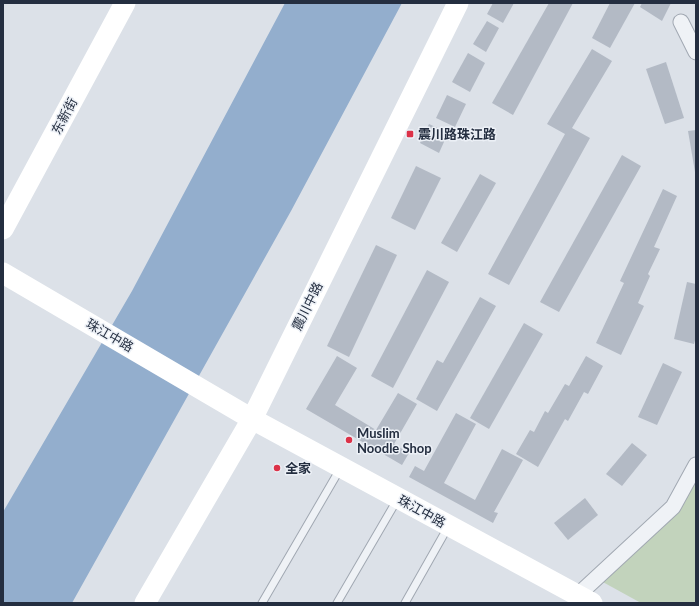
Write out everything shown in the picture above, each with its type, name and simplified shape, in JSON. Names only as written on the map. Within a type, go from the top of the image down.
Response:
[{"type":"street","name":"东新街","points":[[3,229],[125,3]]},
{"type":"street","name":"震川中路","points":[[145,603],[252,418],[458,3]]},
{"type":"street","points":[[681,22],[696,52]]},
{"type":"street","name":"珠江中路","points":[[4,273],[252,418],[585,599]]},
{"type":"street","points":[[585,599],[673,507],[696,464]]},
{"type":"lane","points":[[262,603],[341,467]]},
{"type":"lane","points":[[337,603],[398,498]]},
{"type":"lane","points":[[405,603],[449,525]]},
{"type":"green space","points":[[696,479],[696,603],[641,603],[601,581]]},
{"type":"water","points":[[285,3],[402,3],[291,211],[72,603],[3,603],[3,512],[132,291]]},
{"type":"building","points":[[493,3],[514,3],[503,23],[487,14]]},
{"type":"building","points":[[549,3],[573,3],[513,115],[492,103]]},
{"type":"building","points":[[610,3],[635,3],[610,48],[592,38]]},
{"type":"building","points":[[642,3],[671,3],[662,21],[640,7]]},
{"type":"building","points":[[487,21],[499,28],[486,52],[473,44]]},
{"type":"building","points":[[592,49],[612,61],[572,128],[590,138],[509,285],[488,274],[565,134],[547,124]]},
{"type":"building","points":[[468,53],[485,63],[470,92],[452,82]]},
{"type":"building","points":[[666,62],[684,118],[665,124],[646,69]]},
{"type":"building","points":[[447,95],[466,104],[455,127],[436,118]]},
{"type":"building","points":[[429,124],[448,133],[439,153],[420,143]]},
{"type":"building","points":[[696,130],[696,171],[695,172],[688,131]]},
{"type":"building","points":[[622,155],[641,166],[559,312],[540,302]]},
{"type":"building","points":[[416,166],[441,178],[415,230],[391,218]]},
{"type":"building","points":[[480,174],[496,183],[457,252],[441,243]]},
{"type":"building","points":[[663,189],[677,196],[654,247],[660,249],[648,274],[650,276],[638,303],[644,306],[621,355],[596,343],[624,283],[620,281]]},
{"type":"building","points":[[376,245],[397,255],[349,357],[327,346]]},
{"type":"building","points":[[427,270],[449,282],[393,388],[371,376]]},
{"type":"building","points":[[687,282],[696,284],[696,337],[694,344],[674,339]]},
{"type":"building","points":[[480,297],[496,306],[437,411],[416,399],[437,360],[443,363]]},
{"type":"building","points":[[524,323],[543,334],[489,429],[470,418]]},
{"type":"building","points":[[337,356],[357,368],[335,405],[376,430],[398,393],[417,404],[394,444],[409,453],[402,465],[306,409]]},
{"type":"building","points":[[586,356],[603,366],[588,394],[584,392],[568,421],[565,419],[538,467],[516,454],[530,430],[534,432],[545,411],[548,413],[565,384],[569,386]]},
{"type":"building","points":[[663,363],[682,372],[657,425],[638,417]]},
{"type":"building","points":[[456,413],[476,424],[444,483],[475,500],[502,449],[523,460],[494,512],[498,513],[493,523],[409,477],[415,466],[424,471]]},
{"type":"building","points":[[632,443],[647,455],[622,486],[606,474]]},
{"type":"building","points":[[585,498],[598,515],[568,540],[554,523]]},
{"type":"place","name":"震川路珠江路","points":[[410,134]]},
{"type":"place","name":"Muslim Noodle Shop","points":[[349,440]]},
{"type":"place","name":"全家","points":[[277,468]]}]
